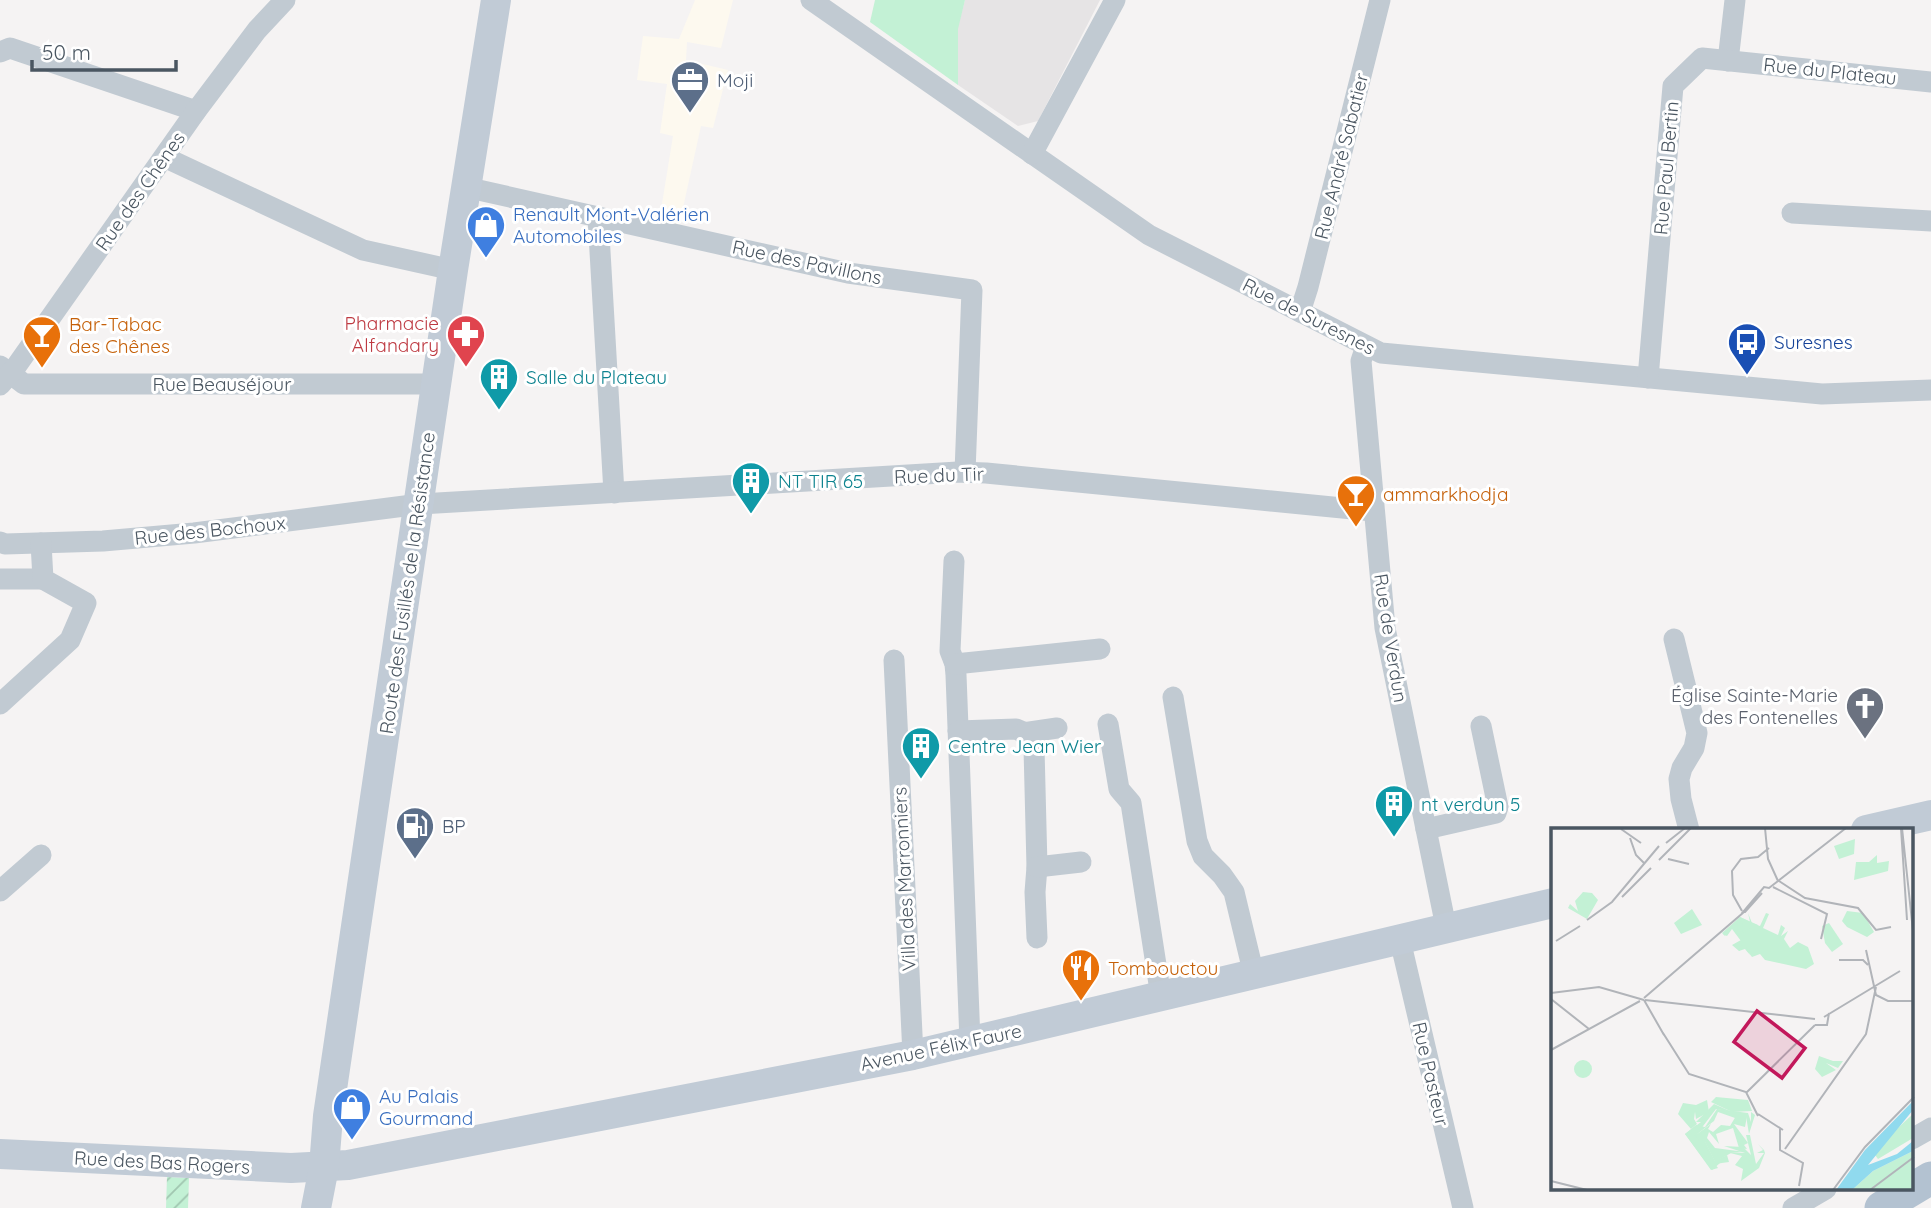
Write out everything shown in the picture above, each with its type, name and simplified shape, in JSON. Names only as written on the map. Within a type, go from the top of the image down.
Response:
[{"type":"main road","points":[[1913,1189],[1931,1178]]},
{"type":"main road","points":[[1881,1208],[1911,1190]]},
{"type":"street","name":"Rue des Chênes","points":[[3,375],[196,111],[257,30],[285,0]]},
{"type":"street","name":"Route des Fusillés de la Résistance","points":[[316,1208],[465,187],[496,0]]},
{"type":"street","name":"Rue de Suresnes","points":[[811,0],[1149,235],[1381,353],[1822,394],[1931,390]]},
{"type":"street","points":[[1032,154],[1115,0]]},
{"type":"street","name":"Rue André Sabatier","points":[[1300,312],[1380,0]]},
{"type":"street","points":[[1728,61],[1735,0]]},
{"type":"street","points":[[0,52],[10,48],[196,111]]},
{"type":"street","name":"Rue Paul Bertin","points":[[1648,378],[1673,86],[1702,58],[1728,61]]},
{"type":"street","name":"Rue du Plateau","points":[[1728,61],[1931,82]]},
{"type":"street","points":[[164,157],[363,250],[453,270]]},
{"type":"street","name":"Rue des Pavillons","points":[[465,187],[848,273],[972,290],[965,472]]},
{"type":"street","points":[[1792,213],[1931,221]]},
{"type":"street","points":[[598,217],[614,493]]},
{"type":"street","name":"Rue de Verdun","points":[[1366,346],[1361,361],[1385,628],[1446,928]]},
{"type":"street","name":"Rue Beauséjour","points":[[3,375],[24,384],[436,384]]},
{"type":"street","name":"Rue du Tir","points":[[419,504],[965,472],[1373,511]]},
{"type":"street","name":"Rue des Bochoux","points":[[0,542],[103,541],[194,533],[419,504]]},
{"type":"street","points":[[40,543],[43,579]]},
{"type":"street","points":[[954,561],[950,651],[955,664],[970,1042]]},
{"type":"street","points":[[0,579],[43,579],[86,603],[70,640],[0,704]]},
{"type":"street","points":[[1674,639],[1697,733],[1694,748],[1679,779],[1688,828]]},
{"type":"street","points":[[955,664],[1100,649]]},
{"type":"street","name":"Villa des Marronniers","points":[[894,660],[913,1055]]},
{"type":"street","points":[[1173,697],[1197,841],[1203,856],[1234,892],[1254,975]]},
{"type":"street","points":[[1108,724],[1119,789],[1131,803],[1161,997]]},
{"type":"street","points":[[1426,829],[1496,813],[1498,807],[1480,726]]},
{"type":"street","points":[[1023,733],[1057,728]]},
{"type":"street","points":[[958,731],[1016,729],[1030,735],[1034,748],[1037,938]]},
{"type":"street","points":[[1875,828],[1931,815]]},
{"type":"street","points":[[0,891],[41,855]]},
{"type":"street","points":[[1037,867],[1082,862]]},
{"type":"street","name":"Avenue Félix Faure","points":[[324,1167],[360,1163],[913,1055],[1551,903]]},
{"type":"street","name":"Rue Pasteur","points":[[1400,940],[1463,1208]]},
{"type":"street","points":[[1913,1138],[1931,1128]]},
{"type":"street","name":"Rue des Bas Rogers","points":[[0,1154],[290,1168],[324,1167]]},
{"type":"street","points":[[1793,1208],[1824,1190]]},
{"type":"shaded area","name":"Moji","points":[[695,0],[733,0],[721,48],[687,42],[686,60],[728,70],[713,128],[701,126],[679,226],[659,222],[673,136],[660,133],[667,84],[637,80],[643,36],[679,39]]},
{"type":"shaded area","points":[[965,0],[1100,0],[1038,121],[1018,126],[958,85],[957,29]]},
{"type":"green space","points":[[875,0],[965,0],[958,29],[958,85],[870,22]]},
{"type":"green space","points":[[167,1177],[189,1178],[188,1208],[166,1208]]},
{"type":"place","name":"Moji","points":[[690,114]]},
{"type":"place","name":"Renault Mont-Valérien Automobiles","points":[[486,259]]},
{"type":"place","name":"Pharmacie Alfandary","points":[[466,368]]},
{"type":"place","name":"Bar-Tabac des Chênes","points":[[42,369]]},
{"type":"place","name":"Suresnes","points":[[1747,376]]},
{"type":"place","name":"Salle du Plateau","points":[[499,411]]},
{"type":"place","name":"NT TIR 65","points":[[751,515]]},
{"type":"place","name":"ammarkhodja","points":[[1356,528]]},
{"type":"place","name":"Église Sainte-Marie des Fontenelles","points":[[1865,740]]},
{"type":"place","name":"Centre Jean Wier","points":[[921,780]]},
{"type":"place","name":"nt verdun 5","points":[[1394,838]]},
{"type":"place","name":"BP","points":[[415,860]]},
{"type":"place","name":"Tombouctou","points":[[1081,1002]]},
{"type":"place","name":"Au Palais Gourmand","points":[[352,1141]]}]
